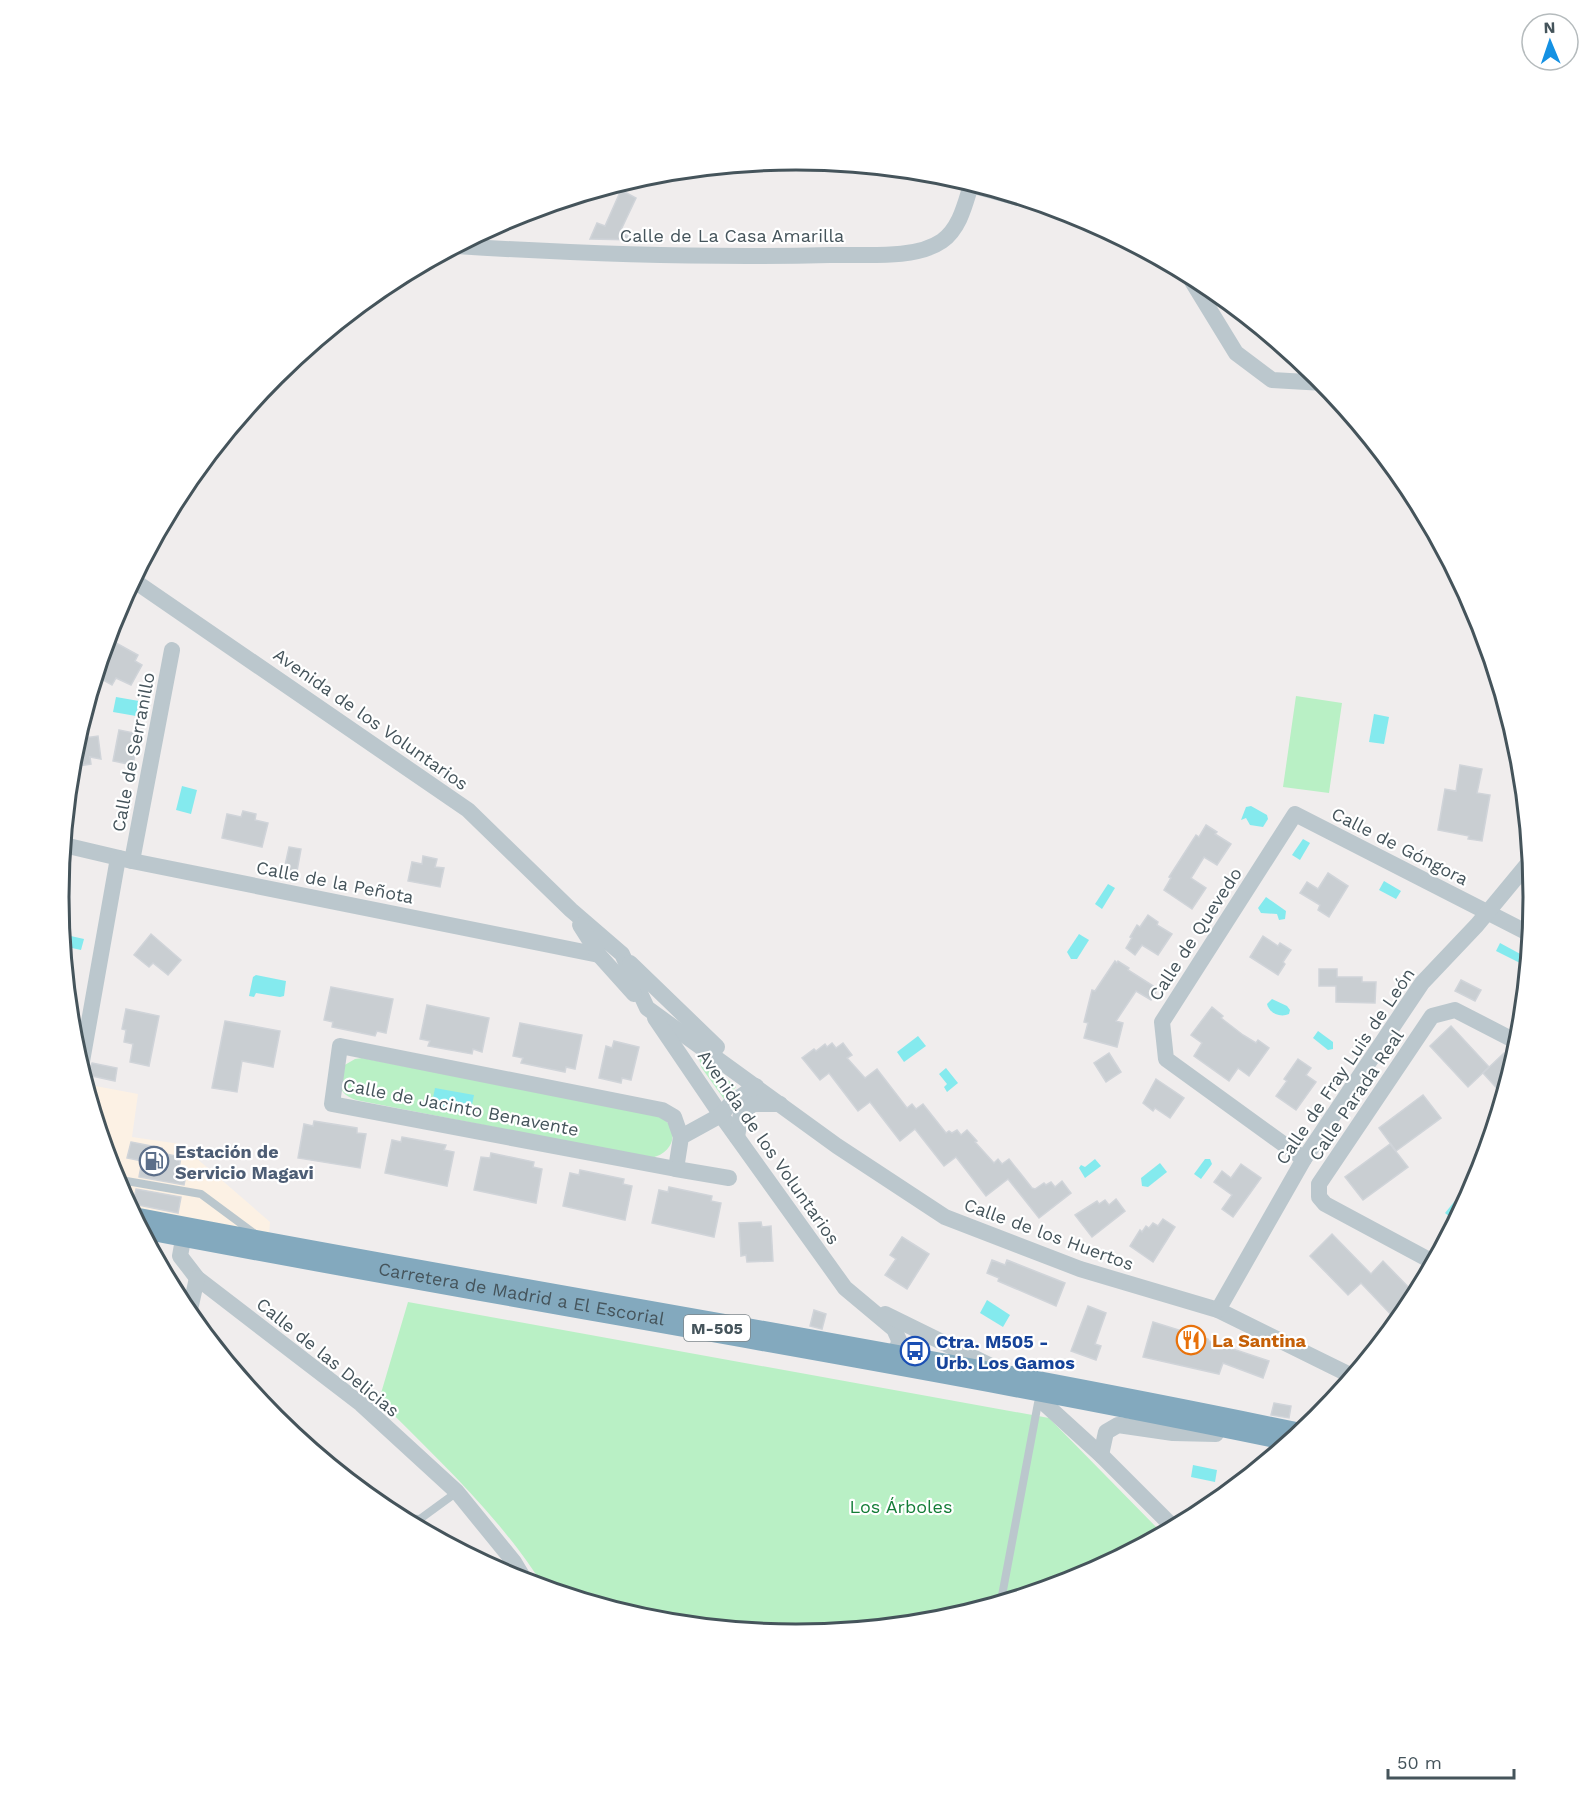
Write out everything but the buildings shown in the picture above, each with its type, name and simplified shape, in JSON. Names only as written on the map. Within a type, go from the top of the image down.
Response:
[{"type":"highway","name":"Carretera de Madrid a El Escorial","points":[[147,1224],[278,1250],[880,1358],[1038,1398],[1283,1435]]},
{"type":"highway","name":"Carretera de Madrid a El Escorial","points":[[156,1241],[1038,1398],[1271,1446]]},
{"type":"street","name":"Calle de La Casa Amarilla","points":[[469,247],[573,254],[774,256],[913,252],[943,241],[958,224],[963,189]]},
{"type":"street","points":[[1198,291],[1236,353],[1272,380],[1310,382]]},
{"type":"street","name":"Avenida de los Voluntarios","points":[[140,585],[468,810],[571,910],[621,954],[647,1008]]},
{"type":"street","name":"Calle de Serranillo","points":[[85,1047],[172,650]]},
{"type":"street","name":"Calle de Góngora","points":[[1295,814],[1522,930]]},
{"type":"street","name":"Calle de Quevedo","points":[[1295,814],[1162,1022],[1166,1059],[1304,1159]]},
{"type":"street","name":"Calle de la Peñota","points":[[71,847],[125,860],[599,955]]},
{"type":"street","name":"Calle de Fray Luis de León","points":[[1218,1310],[1304,1159],[1422,983],[1478,925],[1486,912],[1522,870]]},
{"type":"street","name":"Avenida de los Voluntarios","points":[[571,910],[599,955],[647,1008],[845,1288],[894,1329],[899,1340],[894,1351],[880,1358]]},
{"type":"street","name":"Calle de los Huertos","points":[[621,954],[756,1086]]},
{"type":"street","name":"Calle de los Huertos","points":[[647,1008],[837,1146],[945,1217],[1080,1269],[1218,1310],[1346,1373]]},
{"type":"street","name":"Calle Parada Real","points":[[1427,1259],[1325,1204],[1319,1197],[1319,1184],[1432,1016],[1455,1010],[1509,1038]]},
{"type":"street","name":"Calle de Jacinto Benavente","points":[[681,1137],[674,1118],[662,1110],[340,1046],[332,1104],[729,1178]]},
{"type":"street","points":[[676,1169],[681,1137],[721,1115],[731,1103],[756,1086]]},
{"type":"street","points":[[737,1137],[741,1113],[753,1104],[780,1104]]},
{"type":"street","name":"Calle de las Delicias","points":[[182,1245],[180,1256],[197,1278],[361,1404],[457,1492],[517,1568]]},
{"type":"street","points":[[192,1300],[197,1278]]},
{"type":"street","name":"Avenida de los Voluntarios","points":[[865,1305],[1038,1398],[1101,1455],[1167,1521]]},
{"type":"street","points":[[1101,1455],[1106,1432],[1118,1425],[1173,1433],[1216,1434]]},
{"type":"lane","points":[[127,1181],[201,1194],[278,1250]]},
{"type":"lane","points":[[1002,1593],[1038,1398]]},
{"type":"lane","points":[[424,1521],[457,1492]]},
{"type":"shaded area","name":"Estación de Servicio Magavi","points":[[94,1086],[138,1094],[132,1137],[180,1144],[270,1222],[269,1235],[140,1210],[124,1175]]},
{"type":"green space","points":[[1296,696],[1342,703],[1329,793],[1283,787]]},
{"type":"green space","points":[[698,1053],[736,1087],[724,1099],[701,1067]]},
{"type":"green space","points":[[362,1058],[659,1116],[670,1127],[672,1140],[665,1151],[651,1158],[356,1100],[342,1091],[341,1078],[343,1066]]},
{"type":"green space","name":"Los Árboles","points":[[408,1302],[1049,1418],[1156,1527],[1118,1549],[1030,1585],[938,1610],[844,1622],[796,1624],[748,1622],[654,1610],[608,1599],[536,1575],[488,1512],[379,1400]]},
{"type":"water","points":[[116,697],[139,701],[136,716],[113,712]]},
{"type":"water","points":[[1374,714],[1389,717],[1384,744],[1369,742]]},
{"type":"water","points":[[182,786],[197,790],[191,814],[176,810]]},
{"type":"water","points":[[1251,806],[1267,815],[1268,819],[1263,827],[1250,825],[1246,818],[1241,820],[1246,807]]},
{"type":"water","points":[[1303,839],[1310,843],[1300,860],[1292,855]]},
{"type":"water","points":[[1384,881],[1401,891],[1396,899],[1379,890]]},
{"type":"water","points":[[1108,884],[1115,888],[1102,909],[1095,904]]},
{"type":"water","points":[[1266,897],[1286,911],[1285,919],[1279,920],[1277,914],[1261,913],[1258,908]]},
{"type":"water","points":[[1079,934],[1089,940],[1077,959],[1071,959],[1067,952]]},
{"type":"water","points":[[71,936],[84,939],[81,950],[71,948]]},
{"type":"water","points":[[1500,943],[1520,954],[1519,963],[1496,951]]},
{"type":"water","points":[[256,975],[286,981],[284,996],[256,993],[254,997],[249,996],[253,977]]},
{"type":"water","points":[[1272,999],[1287,1006],[1290,1010],[1289,1014],[1279,1015],[1272,1012],[1267,1004]]},
{"type":"water","points":[[1318,1031],[1333,1042],[1333,1049],[1328,1050],[1313,1038]]},
{"type":"water","points":[[918,1036],[926,1046],[904,1062],[897,1052]]},
{"type":"water","points":[[946,1068],[958,1083],[947,1092],[944,1087],[947,1084],[939,1074]]},
{"type":"water","points":[[435,1088],[474,1095],[470,1115],[431,1107]]},
{"type":"water","points":[[1095,1159],[1101,1166],[1085,1178],[1079,1168],[1081,1165],[1085,1167]]},
{"type":"water","points":[[1205,1159],[1210,1159],[1212,1164],[1201,1179],[1194,1174]]},
{"type":"water","points":[[1160,1163],[1167,1172],[1148,1187],[1142,1186],[1141,1178]]},
{"type":"water","points":[[1457,1198],[1449,1216],[1445,1213]]},
{"type":"water","points":[[987,1300],[1010,1315],[1003,1327],[980,1313]]},
{"type":"water","points":[[1193,1465],[1217,1470],[1215,1482],[1191,1477]]},
{"type":"place","name":"Estación de Servicio Magavi","points":[[154,1161]]},
{"type":"place","name":"La Santina","points":[[1191,1340]]},
{"type":"place","name":"Ctra. M505 - Urb. Los Gamos","points":[[915,1351]]}]
